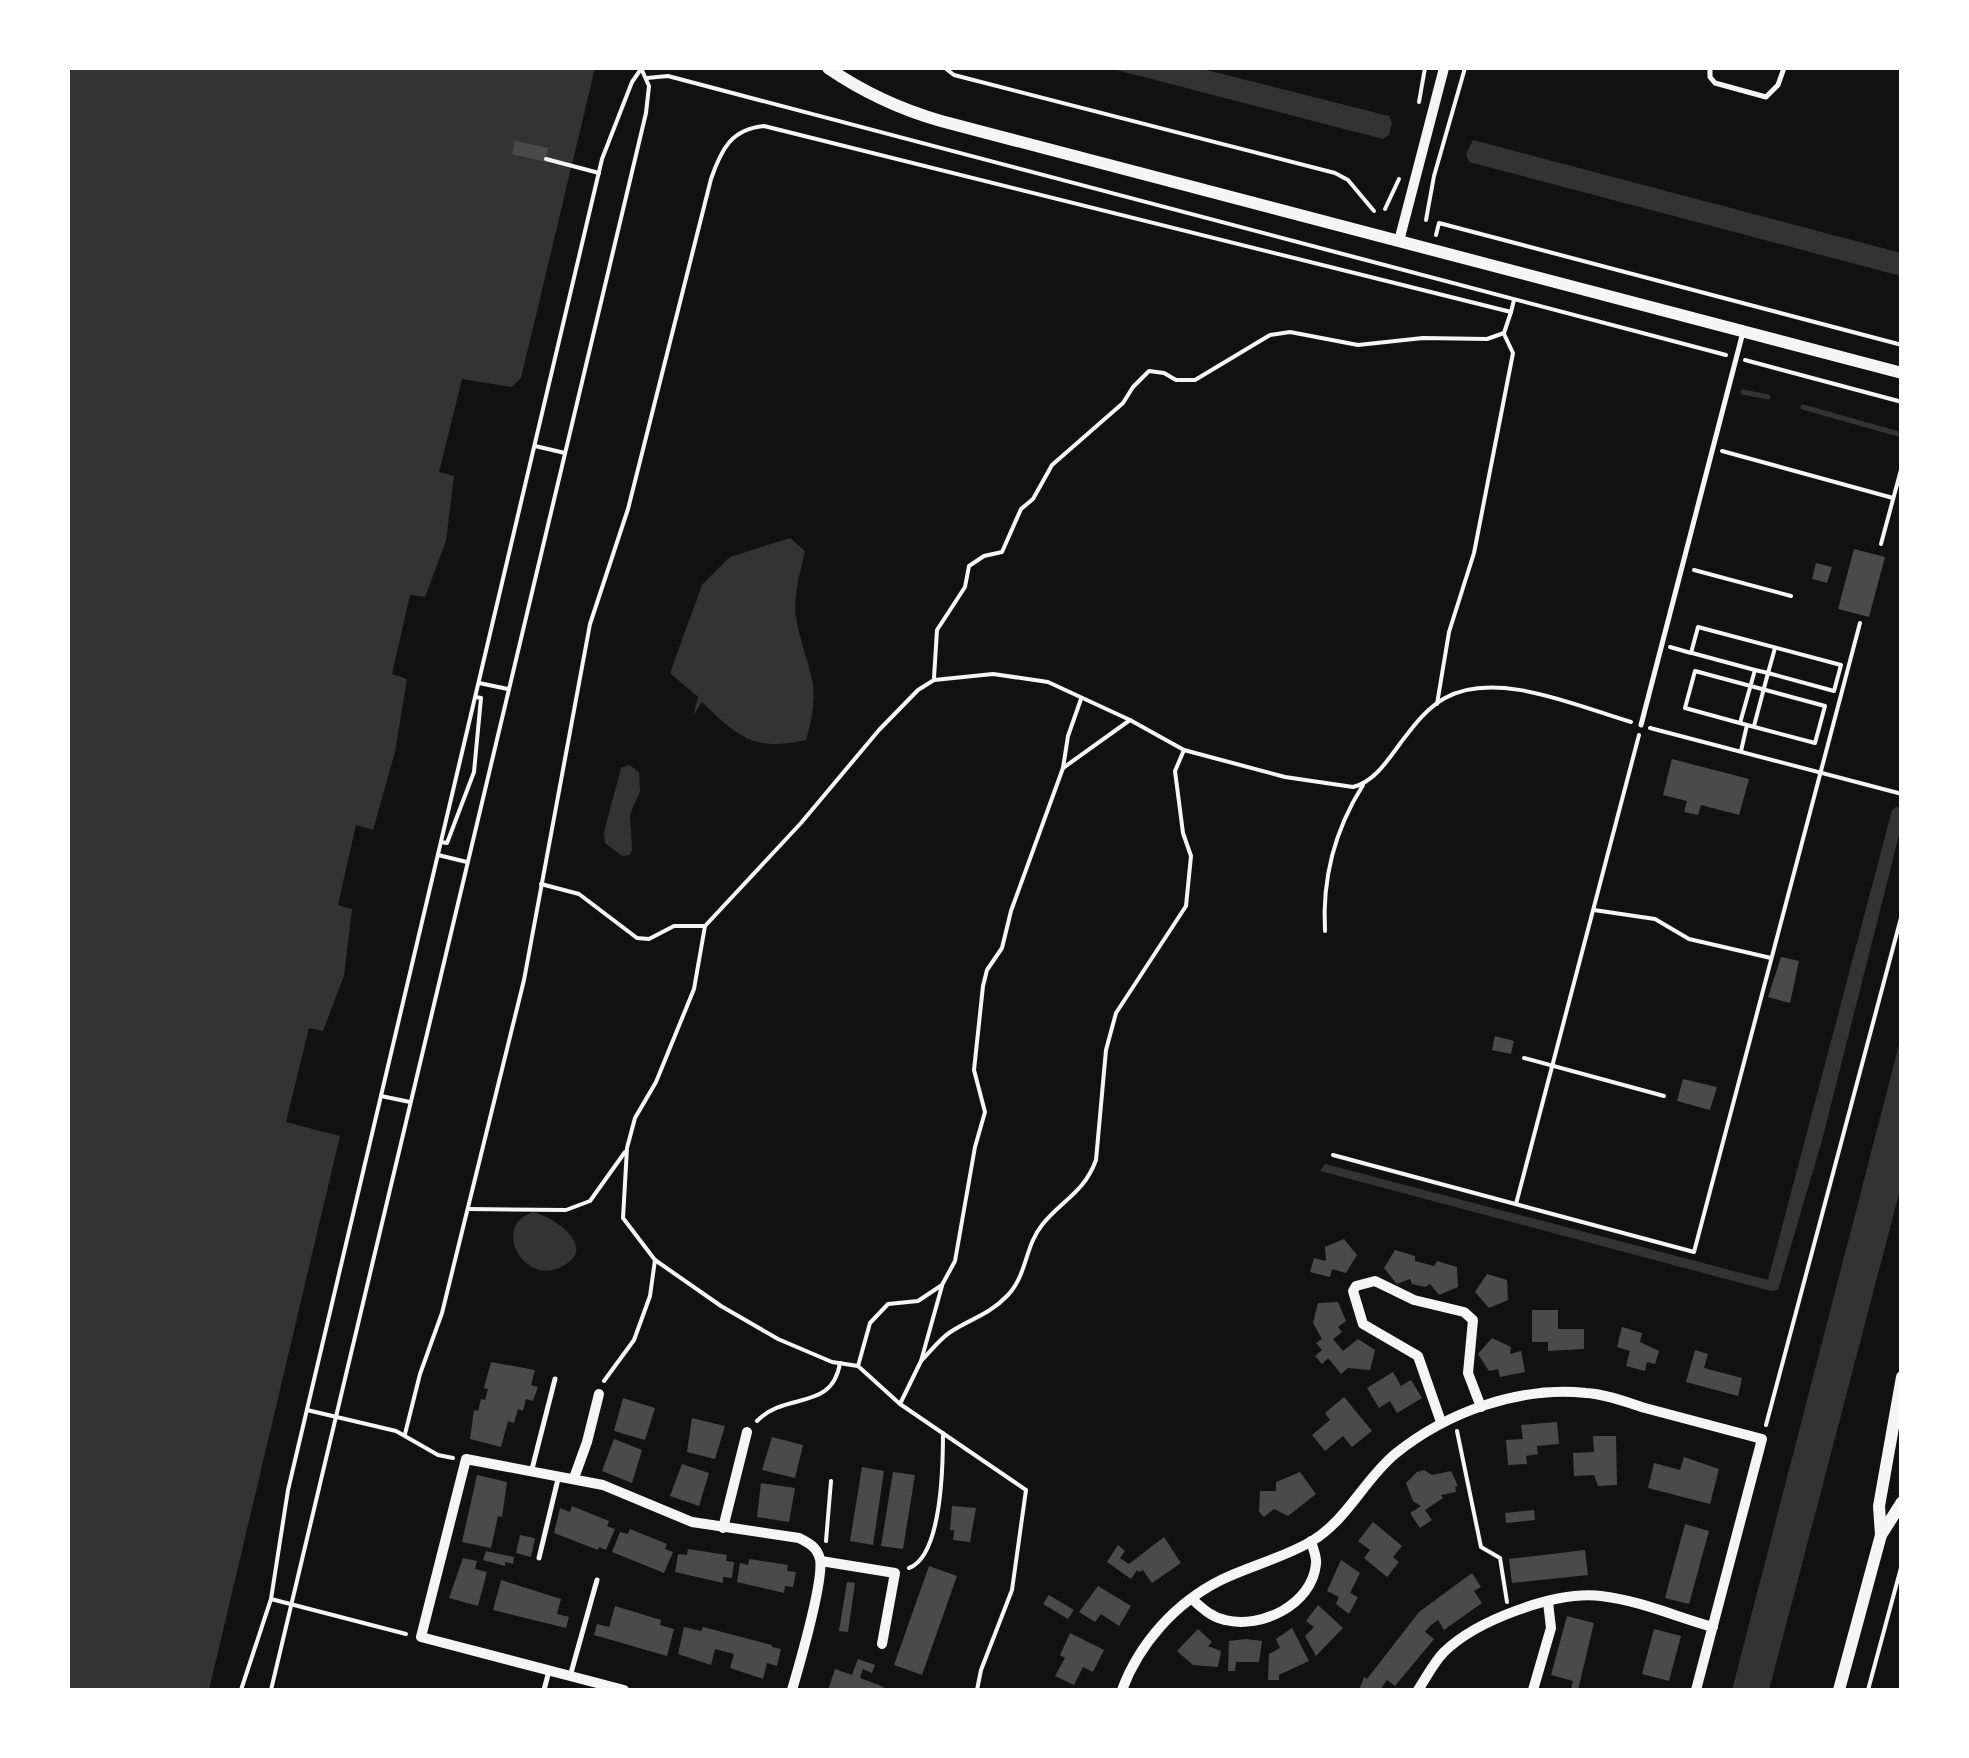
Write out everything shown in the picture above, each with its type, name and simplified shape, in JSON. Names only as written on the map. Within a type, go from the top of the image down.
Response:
[{"type":"street","points":[[828,68],[857,88],[918,114],[1902,373]]},
{"type":"street","points":[[1399,241],[1444,68]]},
{"type":"street","points":[[1441,1422],[1418,1356],[1363,1324],[1353,1290],[1356,1286],[1375,1282],[1414,1300],[1464,1312],[1473,1320],[1468,1373],[1481,1407]]},
{"type":"street","points":[[1881,1535],[1879,1506],[1898,1418],[1902,1377]]},
{"type":"street","points":[[1122,1690],[1133,1661],[1163,1623],[1218,1581],[1312,1541],[1337,1523],[1392,1456],[1441,1422],[1530,1394],[1558,1391],[1590,1393],[1762,1440],[1696,1690]]},
{"type":"street","points":[[574,1478],[588,1442],[599,1394]]},
{"type":"street","points":[[723,1528],[747,1432]]},
{"type":"street","points":[[624,1690],[421,1637],[466,1459],[603,1485],[692,1522],[798,1538],[813,1545],[821,1561],[808,1633],[792,1690]]},
{"type":"street","points":[[1839,1690],[1881,1535],[1902,1502]]},
{"type":"street","points":[[1192,1599],[1208,1614],[1225,1620],[1256,1620],[1286,1609],[1303,1594],[1313,1577],[1317,1562],[1312,1541]]},
{"type":"street","points":[[821,1561],[895,1573],[882,1644]]},
{"type":"street","points":[[1418,1690],[1444,1653],[1487,1622],[1509,1611],[1548,1602],[1598,1595],[1712,1626]]},
{"type":"street","points":[[1533,1690],[1551,1628],[1548,1602]]},
{"type":"lane","points":[[1710,68],[1715,83],[1766,98],[1778,85],[1784,68]]},
{"type":"lane","points":[[1641,725],[1744,329]]},
{"type":"lane","points":[[531,1471],[554,1380]]},
{"type":"lane","points":[[539,1558],[559,1476]]},
{"type":"lane","points":[[570,1676],[597,1580]]},
{"type":"lane","points":[[544,1690],[549,1671]]},
{"type":"path","points":[[271,1690],[650,97],[641,68]]},
{"type":"path","points":[[241,1690],[271,1599],[288,1490],[599,173],[624,100],[641,68]]},
{"type":"path","points":[[945,68],[954,75],[1335,173],[1348,180],[1374,211]]},
{"type":"path","points":[[1419,102],[1425,68]]},
{"type":"path","points":[[1426,220],[1434,176],[1465,68]]},
{"type":"path","points":[[647,78],[668,76],[1902,402]]},
{"type":"path","points":[[405,1434],[420,1374],[442,1314],[524,980],[590,624],[628,509],[711,179],[725,146],[738,132],[764,126],[1511,312]]},
{"type":"path","points":[[546,159],[599,173]]},
{"type":"path","points":[[1385,208],[1398,180]]},
{"type":"path","points":[[1424,276],[1439,223],[1902,345]]},
{"type":"path","points":[[1437,704],[1449,632],[1474,553],[1513,353],[1504,334],[1514,300]]},
{"type":"path","points":[[934,680],[937,630],[965,588],[969,566],[984,556],[1002,552],[1021,510],[1033,498],[1052,465],[1123,402],[1149,371],[1176,380],[1195,380],[1270,335],[1290,332],[1358,346],[1424,338],[1487,339],[1504,334]]},
{"type":"path","points":[[535,446],[565,453]]},
{"type":"path","points":[[1712,448],[1893,498]]},
{"type":"path","points":[[1881,544],[1902,466]]},
{"type":"path","points":[[1681,566],[1791,596]]},
{"type":"path","points":[[1332,1156],[1694,1252],[1860,623]]},
{"type":"path","points":[[1661,644],[1834,691],[1841,665],[1698,627],[1691,652]]},
{"type":"path","points":[[1741,751],[1776,648]]},
{"type":"path","points":[[1740,723],[1755,670]]},
{"type":"path","points":[[1695,671],[1751,686],[1825,706],[1815,743],[1684,708],[1695,671]]},
{"type":"path","points":[[977,1690],[1012,1590],[1026,1490],[900,1404],[858,1366],[778,1339],[721,1306],[655,1260],[624,1218],[628,1148],[635,1118],[656,1082],[694,989],[705,926],[801,823],[880,730],[918,690],[934,680],[993,674],[1048,682],[1184,750],[1285,777],[1339,786],[1362,785]]},
{"type":"path","points":[[479,683],[508,689]]},
{"type":"path","points":[[1325,931],[1331,856],[1362,785],[1378,772],[1424,713],[1460,692],[1490,686],[1512,688],[1902,794]]},
{"type":"path","points":[[441,842],[446,843],[474,772],[480,698],[476,697]]},
{"type":"path","points":[[900,1404],[921,1360],[942,1286],[955,1261],[985,1112],[974,1070],[987,970],[1002,948],[1081,698]]},
{"type":"path","points":[[1062,768],[1130,720]]},
{"type":"path","points":[[1516,1204],[1641,725]]},
{"type":"path","points":[[921,1360],[951,1331],[989,1313],[1007,1296],[1025,1269],[1031,1243],[1040,1228],[1082,1189],[1090,1176],[1096,1160],[1106,1050],[1116,1013],[1186,906],[1190,856],[1174,771],[1184,750]]},
{"type":"path","points":[[474,772],[488,776]]},
{"type":"path","points":[[438,856],[467,862]]},
{"type":"path","points":[[541,884],[579,894],[637,938],[649,939],[674,926],[705,926]]},
{"type":"path","points":[[1593,910],[1655,919],[1689,939],[1771,958]]},
{"type":"path","points":[[1762,1440],[1902,914]]},
{"type":"path","points":[[1524,1058],[1664,1096]]},
{"type":"path","points":[[381,1096],[410,1102]]},
{"type":"path","points":[[468,1209],[566,1210],[590,1201],[628,1148]]},
{"type":"path","points":[[599,1394],[608,1374],[634,1340],[650,1296],[655,1260]]},
{"type":"path","points":[[858,1366],[870,1323],[888,1304],[918,1302],[942,1286]]},
{"type":"path","points":[[747,1432],[769,1410],[824,1394],[837,1382],[840,1363]]},
{"type":"path","points":[[307,1410],[405,1434],[438,1455],[466,1459]]},
{"type":"path","points":[[1454,1416],[1481,1547],[1500,1558],[1509,1611]]},
{"type":"path","points":[[895,1573],[916,1566],[926,1552],[942,1484],[943,1433]]},
{"type":"path","points":[[821,1561],[826,1547],[831,1481]]},
{"type":"path","points":[[1868,1690],[1902,1564]]},
{"type":"path","points":[[271,1599],[421,1637]]},
{"type":"shaded area","points":[[68,68],[595,68],[521,378],[512,387],[462,379],[439,472],[454,476],[446,541],[425,597],[410,595],[392,674],[407,679],[395,752],[373,830],[356,825],[338,905],[352,909],[344,976],[323,1031],[309,1028],[286,1122],[340,1136],[209,1690],[68,1690]]},
{"type":"shaded area","points":[[1109,68],[1198,68],[1389,116],[1392,123],[1389,135],[1383,139]]},
{"type":"shaded area","points":[[1473,140],[1901,253],[1901,276],[1469,162],[1466,154]]},
{"type":"shaded area","points":[[790,538],[805,551],[795,605],[812,679],[813,705],[806,740],[773,744],[737,733],[702,702],[693,716],[698,697],[670,673],[702,585],[730,557]]},
{"type":"shaded area","points":[[629,765],[639,772],[640,791],[630,814],[632,850],[630,855],[622,856],[605,843],[604,832],[621,768]]},
{"type":"shaded area","points":[[1901,808],[1901,827],[1823,1137],[1778,1290],[1320,1171],[1325,1164],[1768,1280],[1892,810]]},
{"type":"shaded area","points":[[1901,1037],[1901,1186],[1769,1690],[1732,1690]]},
{"type":"shaded area","points":[[533,1212],[570,1235],[576,1252],[572,1260],[547,1271],[524,1261],[513,1240],[514,1229]]},
{"type":"building","points":[[515,141],[548,148],[545,162],[512,154]]},
{"type":"building","points":[[1854,549],[1885,557],[1869,617],[1838,609]]},
{"type":"building","points":[[1816,563],[1832,567],[1827,583],[1812,579]]},
{"type":"building","points":[[1672,759],[1749,779],[1739,815],[1701,805],[1698,815],[1684,812],[1687,801],[1663,795]]},
{"type":"building","points":[[1781,957],[1799,961],[1790,1003],[1768,997]]},
{"type":"building","points":[[1495,1036],[1514,1041],[1511,1054],[1492,1050]]},
{"type":"building","points":[[1683,1079],[1717,1087],[1710,1110],[1677,1101]]},
{"type":"building","points":[[1344,1239],[1357,1255],[1346,1273],[1332,1269],[1330,1277],[1310,1272],[1314,1258],[1326,1261],[1325,1247]]},
{"type":"building","points":[[1395,1250],[1415,1256],[1415,1261],[1434,1266],[1437,1261],[1457,1267],[1458,1287],[1439,1295],[1430,1284],[1412,1284],[1410,1279],[1397,1284],[1384,1268]]},
{"type":"building","points":[[1487,1274],[1507,1280],[1508,1300],[1489,1308],[1475,1292]]},
{"type":"building","points":[[1338,1302],[1346,1321],[1338,1327],[1342,1332],[1333,1339],[1343,1351],[1358,1339],[1375,1350],[1370,1370],[1348,1368],[1341,1374],[1328,1358],[1322,1364],[1315,1356],[1322,1350],[1316,1343],[1322,1339],[1313,1323],[1318,1303]]},
{"type":"building","points":[[1532,1310],[1558,1310],[1558,1329],[1584,1329],[1584,1349],[1548,1351],[1548,1342],[1532,1342]]},
{"type":"building","points":[[1622,1327],[1642,1333],[1640,1342],[1659,1351],[1655,1364],[1647,1362],[1645,1371],[1626,1366],[1630,1351],[1617,1347]]},
{"type":"building","points":[[1492,1338],[1511,1347],[1510,1354],[1521,1351],[1525,1372],[1500,1377],[1498,1369],[1489,1371],[1478,1354]]},
{"type":"building","points":[[1695,1350],[1708,1354],[1704,1368],[1742,1378],[1738,1396],[1686,1382]]},
{"type":"building","points":[[491,1362],[535,1370],[531,1385],[538,1387],[533,1401],[526,1399],[523,1411],[518,1409],[514,1423],[508,1421],[501,1447],[470,1439],[474,1410],[478,1411],[488,1389],[484,1388]]},
{"type":"building","points":[[1393,1372],[1401,1386],[1411,1380],[1422,1398],[1397,1413],[1390,1401],[1379,1408],[1367,1388]]},
{"type":"building","points":[[1344,1397],[1372,1431],[1352,1447],[1343,1436],[1325,1451],[1312,1435],[1330,1420],[1325,1413]]},
{"type":"building","points":[[623,1398],[655,1408],[645,1440],[614,1431]]},
{"type":"building","points":[[692,1418],[725,1426],[715,1459],[687,1452]]},
{"type":"building","points":[[1557,1422],[1559,1444],[1537,1446],[1538,1454],[1526,1456],[1527,1464],[1508,1465],[1506,1440],[1523,1439],[1521,1425]]},
{"type":"building","points":[[1593,1436],[1616,1436],[1617,1485],[1598,1486],[1594,1475],[1574,1476],[1573,1453],[1594,1452]]},
{"type":"building","points":[[772,1437],[803,1445],[795,1478],[762,1470]]},
{"type":"building","points":[[614,1439],[642,1450],[632,1483],[602,1471]]},
{"type":"building","points":[[1684,1457],[1719,1469],[1710,1504],[1648,1488],[1654,1463],[1680,1470]]},
{"type":"building","points":[[682,1464],[709,1473],[699,1506],[670,1496]]},
{"type":"building","points":[[862,1467],[884,1471],[873,1545],[850,1541]]},
{"type":"building","points":[[1424,1470],[1432,1475],[1451,1471],[1458,1486],[1456,1492],[1441,1495],[1443,1498],[1425,1510],[1432,1520],[1420,1528],[1410,1513],[1421,1506],[1413,1501],[1406,1483]]},
{"type":"building","points":[[893,1472],[915,1475],[903,1549],[881,1546]]},
{"type":"building","points":[[1300,1472],[1316,1494],[1288,1516],[1274,1509],[1264,1517],[1259,1512],[1260,1491],[1276,1491],[1276,1482]]},
{"type":"building","points":[[477,1475],[507,1482],[502,1517],[498,1516],[491,1548],[462,1542]]},
{"type":"building","points":[[761,1483],[795,1488],[789,1522],[757,1517]]},
{"type":"building","points":[[572,1506],[609,1521],[607,1526],[615,1529],[606,1550],[554,1533],[560,1508],[570,1512]]},
{"type":"building","points":[[952,1506],[976,1508],[970,1542],[953,1540]]},
{"type":"building","points":[[1534,1510],[1535,1520],[1506,1523],[1505,1513]]},
{"type":"building","points":[[1373,1522],[1402,1546],[1393,1557],[1399,1562],[1387,1577],[1364,1558],[1370,1550],[1358,1541]]},
{"type":"building","points":[[1685,1524],[1709,1531],[1689,1604],[1665,1598]]},
{"type":"building","points":[[630,1529],[667,1544],[665,1549],[673,1552],[664,1573],[612,1552],[620,1532],[628,1534]]},
{"type":"building","points":[[520,1535],[535,1538],[531,1557],[516,1553]]},
{"type":"building","points":[[1164,1537],[1181,1563],[1152,1583],[1143,1570],[1137,1570],[1131,1579],[1107,1562],[1118,1545],[1125,1551],[1120,1558],[1129,1564]]},
{"type":"building","points":[[688,1549],[727,1555],[726,1561],[734,1562],[732,1578],[723,1577],[723,1583],[675,1572],[678,1554],[687,1555]]},
{"type":"building","points":[[1585,1550],[1588,1575],[1512,1583],[1509,1559]]},
{"type":"building","points":[[486,1551],[514,1557],[513,1564],[505,1562],[505,1566],[483,1560]]},
{"type":"building","points":[[463,1558],[477,1561],[475,1569],[487,1572],[478,1606],[449,1598]]},
{"type":"building","points":[[749,1559],[788,1565],[787,1571],[796,1572],[793,1587],[785,1586],[784,1593],[737,1582],[740,1563],[748,1565]]},
{"type":"building","points":[[1341,1560],[1360,1573],[1350,1593],[1358,1597],[1349,1614],[1336,1604],[1339,1597],[1327,1591]]},
{"type":"building","points":[[929,1566],[957,1576],[922,1675],[894,1665]]},
{"type":"building","points":[[1472,1573],[1481,1587],[1474,1591],[1482,1603],[1444,1630],[1438,1620],[1431,1625],[1425,1632],[1434,1639],[1395,1686],[1387,1680],[1380,1690],[1359,1690],[1364,1677],[1367,1679],[1419,1612]]},
{"type":"building","points":[[501,1580],[561,1599],[557,1614],[569,1617],[566,1628],[493,1610]]},
{"type":"building","points":[[847,1582],[855,1583],[848,1632],[839,1631]]},
{"type":"building","points":[[1098,1586],[1131,1606],[1119,1626],[1101,1614],[1095,1622],[1079,1612]]},
{"type":"building","points":[[1049,1595],[1074,1610],[1068,1619],[1043,1604]]},
{"type":"building","points":[[1318,1605],[1343,1628],[1316,1656],[1305,1636],[1314,1627],[1306,1621]]},
{"type":"building","points":[[615,1606],[661,1620],[660,1625],[674,1629],[667,1656],[594,1635],[597,1624],[609,1627]]},
{"type":"building","points":[[1567,1616],[1594,1623],[1578,1690],[1571,1689],[1573,1681],[1551,1675]]},
{"type":"building","points":[[684,1627],[701,1631],[703,1627],[772,1645],[781,1649],[777,1666],[767,1663],[763,1679],[730,1668],[734,1654],[715,1649],[711,1665],[678,1654]]},
{"type":"building","points":[[1292,1628],[1309,1661],[1279,1675],[1279,1680],[1268,1680],[1269,1654],[1280,1648],[1276,1639]]},
{"type":"building","points":[[1198,1629],[1212,1642],[1208,1646],[1221,1651],[1218,1667],[1193,1665],[1177,1651]]},
{"type":"building","points":[[1654,1629],[1681,1636],[1669,1681],[1642,1674]]},
{"type":"building","points":[[1070,1633],[1104,1650],[1093,1672],[1083,1667],[1074,1685],[1055,1676],[1065,1658],[1060,1655]]},
{"type":"building","points":[[1229,1641],[1262,1641],[1259,1662],[1236,1662],[1235,1671],[1228,1671]]},
{"type":"building","points":[[858,1659],[875,1665],[872,1673],[863,1669],[860,1678],[884,1687],[883,1690],[828,1690],[835,1669],[852,1675]]},
{"type":"waterway","points":[[1743,392],[1768,397]]},
{"type":"waterway","points":[[1803,407],[1902,435]]}]
